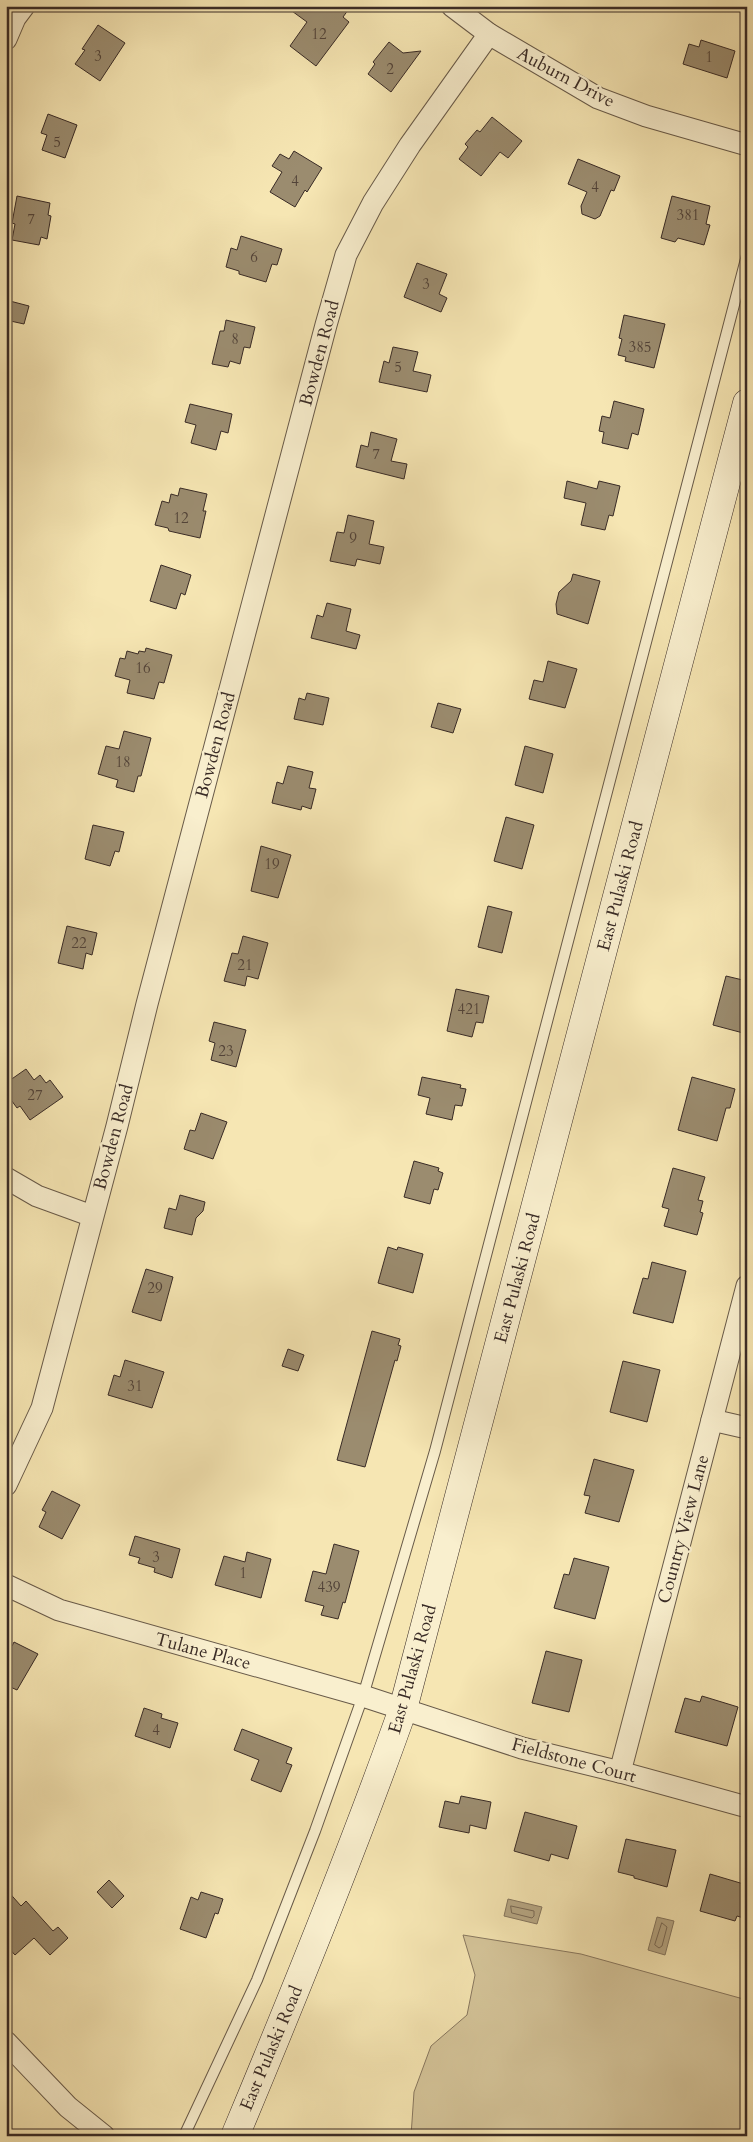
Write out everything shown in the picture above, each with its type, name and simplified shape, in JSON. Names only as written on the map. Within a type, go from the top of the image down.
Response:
[{"type":"main road","name":"East Pulaski Road","points":[[235,2136],[301,1979],[362,1826],[403,1709],[747,403]]},
{"type":"street","points":[[6,38],[15,18],[24,6]]},
{"type":"street","name":"Auburn Drive","points":[[452,6],[489,34],[598,98],[646,116],[747,145]]},
{"type":"street","name":"Bowden Road","points":[[6,1485],[42,1408],[278,507],[346,255],[373,203],[410,145],[489,34]]},
{"type":"street","points":[[6,1178],[37,1196],[92,1216]]},
{"type":"street","name":"Country View Lane","points":[[620,1772],[747,1286]]},
{"type":"street","points":[[712,1420],[747,1428]]},
{"type":"street","name":"Tulane Place","points":[[6,1585],[59,1610],[403,1709]]},
{"type":"street","name":"Fieldstone Court","points":[[403,1709],[522,1748],[620,1772],[747,1807]]},
{"type":"street","points":[[6,2042],[68,2107],[104,2136]]},
{"type":"lane","points":[[184,2136],[258,1980],[315,1831],[363,1696],[435,1451],[747,255]]},
{"type":"shaded area","points":[[463,1935],[581,1954],[747,2000],[747,2136],[411,2136],[414,2092],[431,2046],[467,2015],[475,1975]]},
{"type":"water","points":[[508,1899],[542,1907],[537,1924],[504,1916]]},
{"type":"water","points":[[657,1917],[674,1921],[665,1955],[648,1950]]},
{"type":"building","points":[[285,6],[351,6],[343,17],[349,22],[316,66],[290,46],[307,22]]},
{"type":"building","points":[[98,25],[125,43],[100,81],[75,64],[85,50],[82,49]]},
{"type":"building","points":[[701,40],[735,51],[727,78],[683,64],[689,44],[699,47]]},
{"type":"building","points":[[389,42],[403,53],[421,51],[391,92],[368,74],[375,64],[373,62]]},
{"type":"building","points":[[48,114],[77,125],[65,158],[42,150],[47,135],[41,133]]},
{"type":"building","points":[[492,117],[522,141],[508,158],[500,152],[481,176],[459,159],[468,147],[465,144],[477,130],[480,132]]},
{"type":"building","points":[[294,151],[322,168],[295,207],[270,192],[282,172],[272,166],[280,154],[289,159]]},
{"type":"building","points":[[578,159],[620,176],[614,191],[611,190],[600,216],[595,219],[582,214],[581,206],[587,192],[568,184]]},
{"type":"building","points":[[17,196],[50,203],[48,215],[51,216],[47,239],[41,237],[39,245],[12,240],[15,224],[12,223]]},
{"type":"building","points":[[672,196],[710,206],[706,224],[710,225],[704,245],[678,238],[675,242],[661,238]]},
{"type":"building","points":[[241,236],[282,249],[277,265],[272,264],[266,282],[239,274],[239,271],[226,267],[231,248],[237,250]]},
{"type":"building","points":[[417,263],[447,274],[439,294],[447,298],[441,312],[404,297]]},
{"type":"building","points":[[6,300],[29,306],[24,324],[6,320]]},
{"type":"building","points":[[624,315],[665,324],[654,368],[625,361],[626,357],[618,355],[622,339],[619,338]]},
{"type":"building","points":[[226,320],[255,327],[250,348],[244,347],[240,364],[230,361],[228,367],[212,364],[220,331],[224,331]]},
{"type":"building","points":[[393,347],[418,352],[413,371],[431,375],[427,392],[379,382],[384,361],[389,363]]},
{"type":"building","points":[[614,401],[644,409],[638,435],[632,433],[628,449],[602,443],[604,432],[599,431],[602,416],[610,418]]},
{"type":"building","points":[[190,404],[232,414],[228,433],[221,431],[216,450],[191,443],[196,425],[185,422]]},
{"type":"building","points":[[371,432],[397,439],[391,461],[407,464],[404,479],[356,467],[361,445],[368,447]]},
{"type":"building","points":[[567,481],[597,489],[599,481],[620,486],[613,516],[609,515],[605,530],[581,525],[586,503],[564,498]]},
{"type":"building","points":[[180,488],[207,494],[203,511],[206,511],[200,538],[169,531],[168,528],[155,525],[162,501],[169,503],[171,494],[178,496]]},
{"type":"building","points":[[348,515],[374,521],[369,544],[384,547],[380,564],[357,559],[355,566],[330,561],[337,532],[344,533]]},
{"type":"building","points":[[161,565],[191,575],[185,595],[181,593],[176,609],[150,601]]},
{"type":"building","points":[[573,574],[600,581],[588,624],[557,614],[556,604],[559,592],[571,581]]},
{"type":"building","points":[[327,603],[351,609],[346,631],[360,635],[356,649],[311,638],[317,615],[323,617]]},
{"type":"building","points":[[146,648],[172,655],[164,683],[159,682],[154,699],[127,693],[130,680],[115,676],[120,658],[125,659],[127,651],[138,654],[139,651],[145,652]]},
{"type":"building","points":[[548,661],[577,669],[565,708],[529,699],[534,680],[543,682]]},
{"type":"building","points":[[307,693],[329,698],[323,725],[294,719],[299,698],[305,700]]},
{"type":"building","points":[[438,703],[461,709],[453,733],[431,727]]},
{"type":"building","points":[[124,731],[151,738],[141,776],[138,776],[134,792],[116,787],[118,780],[98,774],[106,746],[119,749]]},
{"type":"building","points":[[525,746],[553,754],[543,793],[515,785]]},
{"type":"building","points":[[288,766],[313,772],[309,788],[316,789],[311,809],[302,806],[301,810],[272,803],[277,782],[283,784]]},
{"type":"building","points":[[506,817],[534,825],[522,869],[494,861]]},
{"type":"building","points":[[93,825],[124,832],[119,852],[115,851],[110,866],[85,859]]},
{"type":"building","points":[[261,846],[291,855],[278,898],[251,891]]},
{"type":"building","points":[[488,906],[512,912],[502,953],[478,947]]},
{"type":"building","points":[[67,926],[97,933],[92,955],[86,953],[83,969],[58,963]]},
{"type":"building","points":[[243,936],[268,943],[258,979],[247,976],[245,986],[224,981],[232,953],[238,954]]},
{"type":"building","points":[[726,976],[747,981],[747,1034],[713,1025]]},
{"type":"building","points":[[456,989],[489,996],[483,1023],[476,1022],[472,1037],[447,1031]]},
{"type":"building","points":[[214,1022],[246,1030],[236,1067],[211,1060],[215,1043],[209,1041]]},
{"type":"building","points":[[26,1069],[34,1080],[40,1075],[46,1083],[50,1080],[63,1097],[30,1120],[20,1106],[17,1108],[6,1093],[6,1083]]},
{"type":"building","points":[[422,1077],[461,1085],[460,1088],[466,1089],[462,1106],[455,1105],[452,1120],[426,1114],[430,1098],[418,1095]]},
{"type":"building","points":[[692,1077],[735,1089],[730,1108],[726,1108],[717,1141],[678,1130]]},
{"type":"building","points":[[201,1113],[227,1122],[213,1159],[184,1149],[190,1130],[195,1131]]},
{"type":"building","points":[[414,1161],[439,1168],[438,1171],[443,1173],[438,1190],[434,1189],[430,1204],[404,1197]]},
{"type":"building","points":[[673,1168],[705,1177],[698,1200],[703,1201],[700,1212],[703,1213],[697,1235],[664,1226],[669,1209],[662,1207]]},
{"type":"building","points":[[180,1195],[205,1202],[203,1211],[196,1218],[192,1235],[164,1228],[169,1208],[176,1210]]},
{"type":"building","points":[[388,1247],[397,1250],[398,1247],[423,1254],[413,1293],[378,1283]]},
{"type":"building","points":[[652,1262],[686,1271],[673,1323],[633,1313],[643,1278],[648,1279]]},
{"type":"building","points":[[146,1269],[173,1277],[161,1321],[132,1312]]},
{"type":"building","points":[[372,1331],[400,1339],[398,1345],[401,1346],[397,1361],[395,1360],[365,1467],[337,1460]]},
{"type":"building","points":[[288,1349],[304,1355],[298,1371],[282,1366]]},
{"type":"building","points":[[125,1360],[164,1372],[152,1408],[108,1395],[114,1375],[120,1377]]},
{"type":"building","points":[[623,1361],[660,1370],[647,1422],[610,1412]]},
{"type":"building","points":[[594,1459],[634,1470],[619,1522],[585,1513],[590,1496],[584,1495]]},
{"type":"building","points":[[52,1491],[80,1505],[62,1539],[39,1527],[46,1512],[42,1510]]},
{"type":"building","points":[[135,1536],[180,1549],[172,1578],[154,1572],[155,1568],[138,1563],[140,1558],[129,1555]]},
{"type":"building","points":[[334,1544],[359,1551],[345,1603],[343,1602],[338,1619],[321,1615],[324,1606],[305,1601],[313,1571],[326,1574]]},
{"type":"building","points":[[247,1552],[271,1559],[261,1598],[215,1585],[224,1556],[245,1562]]},
{"type":"building","points":[[574,1558],[609,1567],[595,1619],[554,1608],[564,1574],[569,1575]]},
{"type":"building","points":[[14,1642],[38,1654],[17,1690],[6,1685],[6,1644],[12,1646]]},
{"type":"building","points":[[546,1651],[582,1660],[569,1712],[532,1703]]},
{"type":"building","points":[[702,1696],[738,1707],[727,1746],[675,1732],[685,1698],[700,1702]]},
{"type":"building","points":[[144,1708],[162,1714],[161,1718],[178,1723],[170,1748],[135,1736]]},
{"type":"building","points":[[242,1729],[292,1748],[286,1763],[292,1765],[281,1792],[251,1780],[259,1760],[234,1750]]},
{"type":"building","points":[[461,1796],[491,1802],[486,1829],[470,1825],[469,1833],[439,1827],[445,1801],[459,1804]]},
{"type":"building","points":[[525,1812],[577,1826],[568,1859],[551,1854],[549,1861],[514,1851]]},
{"type":"building","points":[[626,1839],[676,1850],[667,1887],[618,1872]]},
{"type":"building","points":[[710,1874],[747,1885],[747,1919],[737,1916],[735,1921],[700,1911]]},
{"type":"building","points":[[109,1880],[124,1896],[112,1908],[97,1892]]},
{"type":"building","points":[[6,1889],[21,1906],[26,1901],[53,1931],[58,1927],[68,1938],[50,1955],[34,1938],[15,1955],[6,1945]]},
{"type":"building","points":[[201,1892],[223,1899],[218,1914],[215,1913],[206,1938],[180,1929],[191,1897],[198,1900]]}]
